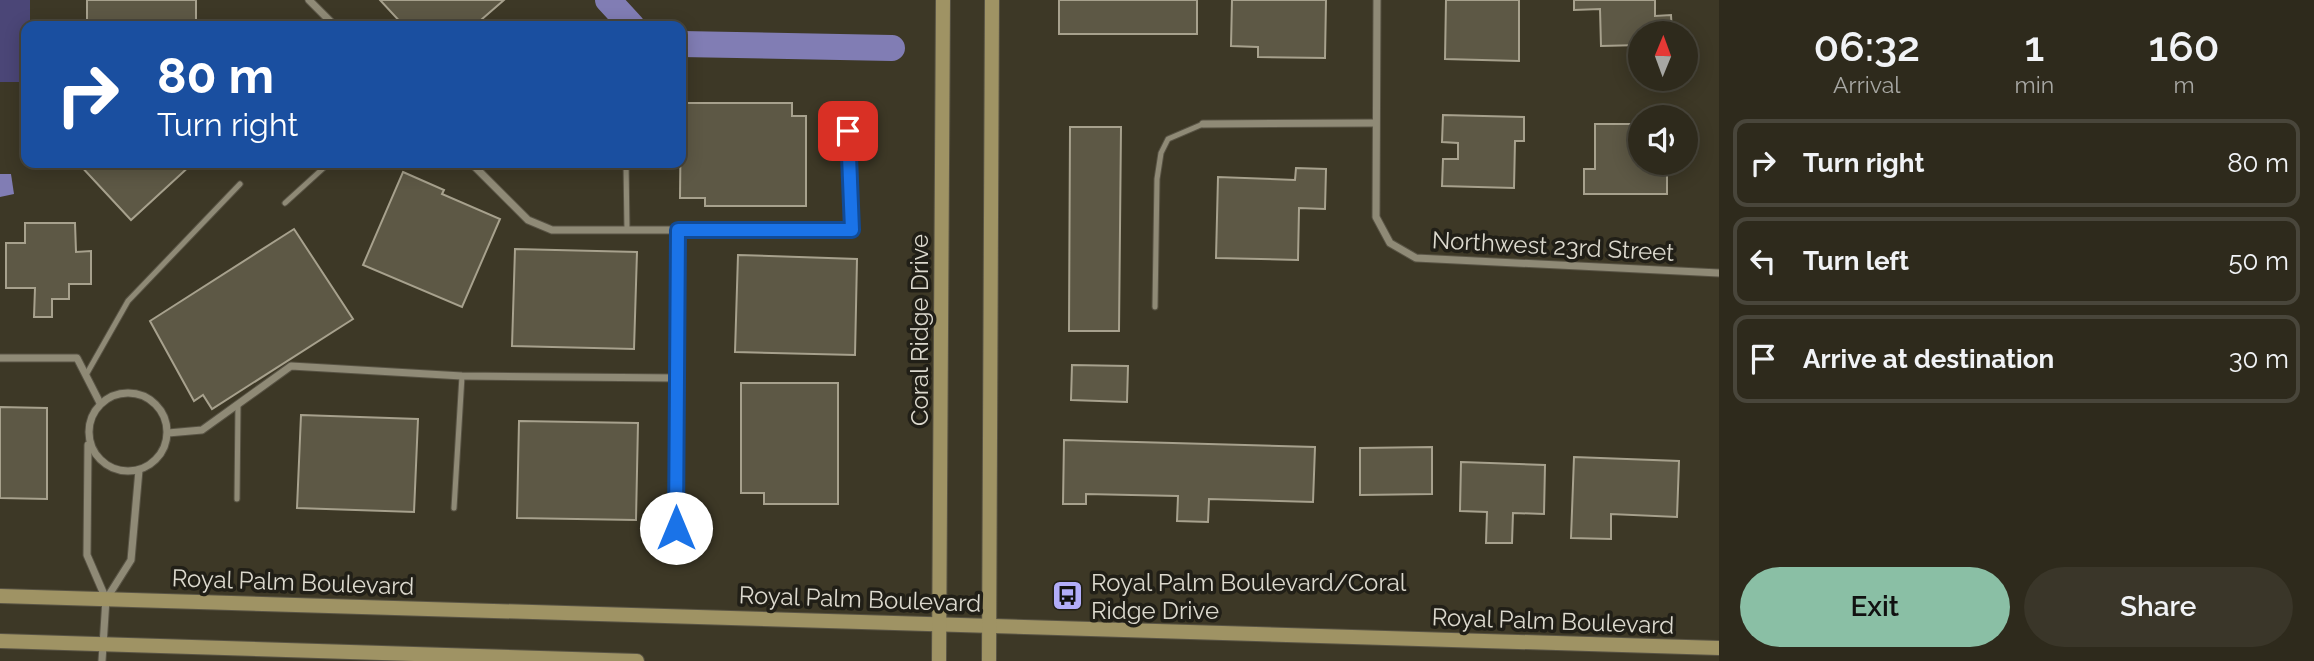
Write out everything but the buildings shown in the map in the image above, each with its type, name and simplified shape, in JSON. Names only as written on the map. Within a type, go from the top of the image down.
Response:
[{"type":"main road","name":"Coral Ridge Drive","points":[[939,661],[943,0]]},
{"type":"main road","points":[[989,661],[992,0]]},
{"type":"main road","name":"Royal Palm Boulevard","points":[[0,596],[1719,648]]},
{"type":"main road","points":[[0,641],[637,661]]},
{"type":"street","points":[[309,0],[330,21]]},
{"type":"street","points":[[1203,124],[1375,122],[1377,0]]},
{"type":"street","name":"Northwest 23rd Street","points":[[1375,122],[1376,217],[1390,243],[1416,258],[1719,273]]},
{"type":"street","points":[[476,168],[528,220],[552,230],[852,230]]},
{"type":"street","points":[[676,528],[678,230]]},
{"type":"street","points":[[0,358],[77,358],[100,403]]},
{"type":"street","points":[[168,433],[202,430],[291,366],[462,376],[677,379]]},
{"type":"street","points":[[88,434],[91,448],[99,460],[125,472],[139,470],[151,464],[161,454],[168,433],[166,419],[159,407],[149,398],[136,393],[112,395],[100,403],[92,414],[88,434],[87,555],[106,599],[102,661]]},
{"type":"street","points":[[106,599],[131,561],[139,470]]},
{"type":"lane","points":[[1155,307],[1157,179],[1161,153],[1168,139],[1203,124]]},
{"type":"lane","points":[[848,131],[852,230]]},
{"type":"lane","points":[[285,203],[324,168]]},
{"type":"lane","points":[[626,168],[627,230]]},
{"type":"lane","points":[[86,375],[128,301],[240,184]]},
{"type":"lane","points":[[454,509],[462,376]]},
{"type":"lane","points":[[237,499],[238,402]]},
{"type":"shaded area","points":[[0,0],[30,0],[30,21],[21,21],[21,82],[0,82]]},
{"type":"shaded area","points":[[0,174],[11,174],[14,194],[0,197]]},
{"type":"waterway","points":[[608,0],[627,21]]},
{"type":"waterway","points":[[686,44],[892,48]]},
{"type":"place","name":"Royal Palm Boulevard/Coral Ridge Drive","points":[[1068,596]]},
{"type":"route","points":[[676,528],[678,230],[852,230],[848,131]]}]
